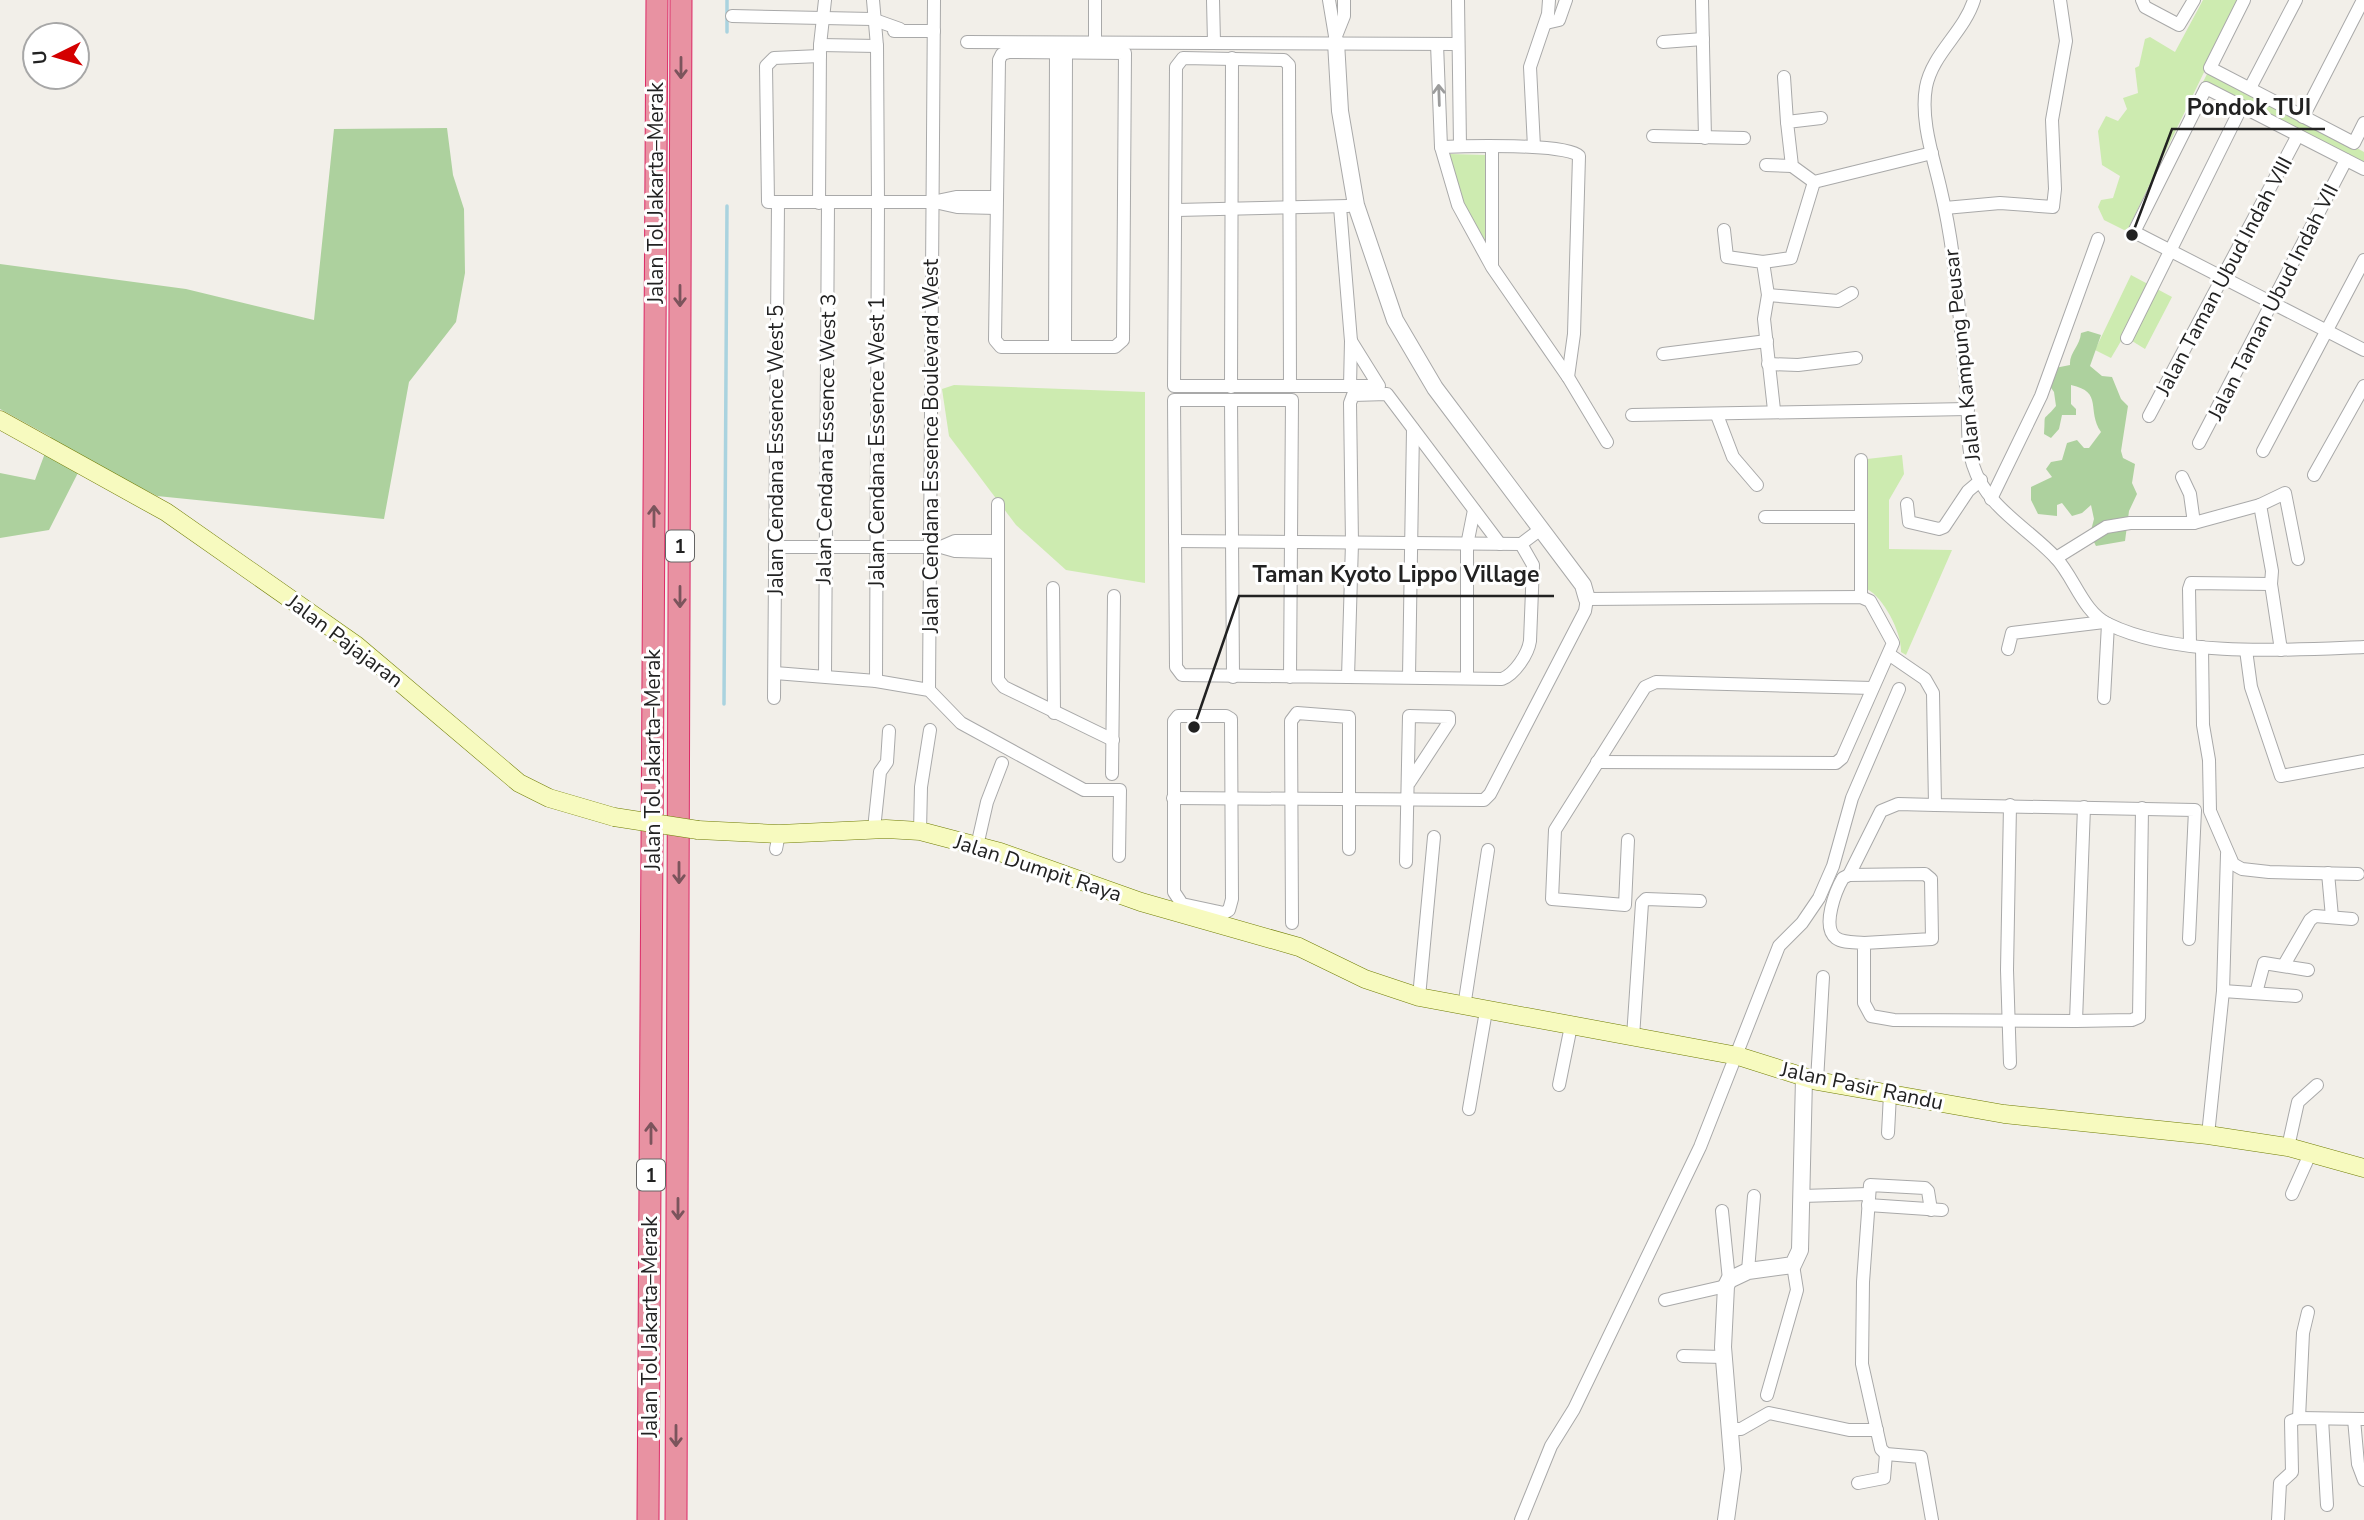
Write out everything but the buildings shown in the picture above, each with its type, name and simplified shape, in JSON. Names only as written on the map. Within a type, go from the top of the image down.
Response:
[{"type":"highway","name":"Jalan Tol Jakarta–Merak","points":[[649,1520],[657,0]]},
{"type":"highway","name":"Jalan Tol Jakarta–Merak","points":[[676,1520],[681,0]]},
{"type":"main road","name":"Jalan Pajajaran","points":[[0,420],[166,512],[356,645],[519,783],[549,798],[614,817],[698,830]]},
{"type":"main road","name":"Jalan Dumpit Raya","points":[[698,830],[778,842],[874,830],[920,831],[977,846],[1141,902],[1299,947],[1365,979]]},
{"type":"main road","name":"Jalan Pasir Randu","points":[[1365,979],[1419,998],[1738,1056],[1810,1079],[2004,1114],[2208,1135],[2288,1147],[2364,1168]]},
{"type":"street","name":"Jalan Cendana Essence West 3","points":[[825,0],[821,18],[820,51],[825,676]]},
{"type":"street","points":[[872,19],[873,0]]},
{"type":"street","name":"Jalan Cendana Essence Boulevard West","points":[[929,690],[936,547],[932,202],[934,0]]},
{"type":"street","points":[[1095,0],[1095,42]]},
{"type":"street","points":[[1213,0],[1214,42]]},
{"type":"street","points":[[1329,0],[1336,39],[1348,206],[1350,386]]},
{"type":"street","points":[[1336,39],[1344,16],[1344,0]]},
{"type":"street","points":[[1458,0],[1460,146]]},
{"type":"street","points":[[1534,147],[1530,67],[1546,23],[1549,0]]},
{"type":"street","points":[[1546,23],[1559,20],[1566,0]]},
{"type":"street","points":[[1702,0],[1705,138]]},
{"type":"street","name":"Jalan Kampung Peusar","points":[[1974,0],[1961,31],[1929,76],[1926,90],[1927,122],[1945,208],[1968,409],[1970,454],[1991,499],[2056,558],[2088,606],[2106,623]]},
{"type":"street","points":[[1945,208],[2000,203],[2053,207],[2055,190],[2052,120],[2066,41],[2060,0]]},
{"type":"street","points":[[2141,0],[2145,7],[2179,24],[2194,0]]},
{"type":"street","points":[[2244,0],[2210,68],[2354,143],[2363,127]]},
{"type":"street","points":[[2250,88],[2296,0]]},
{"type":"street","points":[[2303,117],[2363,0]]},
{"type":"street","points":[[732,16],[872,19],[900,29],[934,31]]},
{"type":"street","name":"Jalan Cendana Essence West 1","points":[[872,19],[877,40],[878,202],[876,681]]},
{"type":"street","points":[[900,29],[877,40],[774,58],[766,66],[768,202],[932,202],[957,197],[997,202]]},
{"type":"street","points":[[967,41],[1214,42],[1336,39],[1457,44]]},
{"type":"street","points":[[1663,42],[1703,39]]},
{"type":"street","points":[[1437,44],[1441,147],[1458,205],[1492,267],[1569,377],[1607,442]]},
{"type":"street","points":[[1009,52],[1061,53],[1120,52],[1127,58],[1123,340],[1121,345],[1115,347],[1001,347],[997,345],[999,60],[1002,54],[1009,52]]},
{"type":"street","points":[[1060,347],[1061,53]]},
{"type":"street","points":[[1290,386],[1289,65],[1284,60],[1183,58],[1176,67],[1174,386],[1292,400],[1290,677]]},
{"type":"street","points":[[1232,58],[1233,677]]},
{"type":"street","points":[[1784,77],[1792,166]]},
{"type":"street","points":[[2364,169],[2206,88],[2134,232],[2364,350]]},
{"type":"street","points":[[2127,338],[2242,106]]},
{"type":"street","points":[[1787,122],[1821,118]]},
{"type":"street","name":"Jalan Taman Ubud Indah VIII","points":[[2149,416],[2298,135]]},
{"type":"street","points":[[1653,136],[1744,138]]},
{"type":"street","points":[[1441,147],[1534,147],[1574,151],[1579,156],[1574,334],[1569,377]]},
{"type":"street","points":[[1492,147],[1492,267]]},
{"type":"street","points":[[1766,164],[1792,166],[1814,182],[1932,153]]},
{"type":"street","name":"Jalan Taman Ubud Indah VII","points":[[2199,443],[2346,160]]},
{"type":"street","points":[[1724,230],[1727,257],[1763,262],[1791,258],[1814,182]]},
{"type":"street","name":"Jalan Cendana Essence West 5","points":[[774,698],[778,203]]},
{"type":"street","points":[[1177,209],[1348,206]]},
{"type":"street","points":[[1173,798],[1475,802],[1490,794],[1585,611],[1587,599],[1583,585],[1416,359],[1395,320],[1348,206]]},
{"type":"street","points":[[1991,499],[2041,396],[2098,239]]},
{"type":"street","points":[[2263,451],[2364,260]]},
{"type":"street","points":[[1763,262],[1768,295],[1764,319],[1774,410]]},
{"type":"street","points":[[1768,295],[1838,301],[1852,293]]},
{"type":"street","points":[[1351,341],[1380,386],[1290,386],[1174,400],[1177,671],[1187,677],[1508,676],[1529,650],[1533,565],[1521,544]]},
{"type":"street","points":[[1663,354],[1767,341]]},
{"type":"street","points":[[1768,364],[1798,365],[1856,358]]},
{"type":"street","points":[[2314,475],[2364,386]]},
{"type":"street","points":[[1348,677],[1352,543],[1351,399],[1356,393],[1384,392],[1500,544]]},
{"type":"street","points":[[1632,415],[1717,415],[1774,410],[1968,409]]},
{"type":"street","points":[[1717,415],[1732,457],[1757,485]]},
{"type":"street","points":[[1409,677],[1413,429]]},
{"type":"street","points":[[1861,460],[1861,597]]},
{"type":"street","points":[[2182,477],[2190,494],[2194,523]]},
{"type":"street","points":[[1907,504],[1907,519],[1912,525],[1941,528],[1968,491],[1981,480]]},
{"type":"street","points":[[2056,558],[2106,527],[2130,523],[2194,523],[2260,505],[2285,493],[2298,559]]},
{"type":"street","points":[[998,504],[998,680],[1003,687],[1113,740]]},
{"type":"street","points":[[2260,505],[2272,571],[2271,584],[2281,650]]},
{"type":"street","points":[[1467,678],[1467,545],[1474,510]]},
{"type":"street","points":[[1765,517],[1861,517]]},
{"type":"street","points":[[1175,541],[1521,544],[1541,529]]},
{"type":"street","points":[[775,547],[936,547],[955,551],[997,546]]},
{"type":"street","points":[[2208,1135],[2223,992],[2227,854],[2210,811],[2209,760],[2189,589],[2191,583],[2271,584]]},
{"type":"street","points":[[1053,588],[1054,713]]},
{"type":"street","points":[[1112,774],[1114,596]]},
{"type":"street","points":[[1587,599],[1861,597],[1870,601],[1893,642],[1894,659],[1872,688],[1842,758],[1830,765],[1597,762]]},
{"type":"street","points":[[2104,698],[2106,623]]},
{"type":"street","points":[[2008,649],[2012,633],[2106,623],[2145,636],[2246,650],[2364,647]]},
{"type":"street","points":[[2246,650],[2251,687],[2281,776],[2364,761]]},
{"type":"street","points":[[1894,659],[1925,679],[1933,693],[1935,805]]},
{"type":"street","points":[[775,673],[876,681],[929,690],[961,723],[1084,790],[1120,790],[1119,856]]},
{"type":"street","points":[[1628,840],[1625,905],[1552,899],[1555,830],[1645,687],[1651,683],[1872,688]]},
{"type":"street","points":[[1521,1520],[1551,1446],[1574,1409],[1700,1147],[1779,946],[1802,923],[1819,898],[1833,866],[1852,798],[1899,689]]},
{"type":"street","points":[[1292,923],[1290,721],[1297,713],[1349,717],[1349,849]]},
{"type":"street","points":[[1226,716],[1231,719],[1231,799],[1232,899],[1229,910],[1217,913],[1182,904],[1174,892],[1175,718],[1226,716]]},
{"type":"street","points":[[1406,862],[1409,716],[1449,717],[1449,722],[1409,783]]},
{"type":"street","points":[[920,831],[921,787],[930,730]]},
{"type":"street","points":[[874,830],[880,772],[887,762],[889,731]]},
{"type":"street","points":[[977,846],[987,802],[1002,764]]},
{"type":"street","points":[[1849,875],[1925,874],[1931,879],[1932,939],[1864,943],[1836,939],[1831,933],[1830,914],[1841,882],[1849,875],[1881,811],[1898,804],[2195,810],[2189,939]]},
{"type":"street","points":[[2010,805],[2007,1021],[2010,1063]]},
{"type":"street","points":[[2076,1021],[2084,807]]},
{"type":"street","points":[[1864,943],[1864,1003],[1871,1016],[1894,1020],[2007,1021],[2132,1020],[2139,1017],[2142,808]]},
{"type":"street","points":[[1419,998],[1434,837]]},
{"type":"street","points":[[1464,1007],[1488,850]]},
{"type":"street","points":[[2227,854],[2242,869],[2358,874]]},
{"type":"street","points":[[2328,873],[2333,917]]},
{"type":"street","points":[[1633,1037],[1642,903],[1646,899],[1700,901]]},
{"type":"street","points":[[2284,965],[2309,920],[2315,916],[2352,919]]},
{"type":"street","points":[[2256,993],[2264,962],[2308,970]]},
{"type":"street","points":[[1767,1395],[1797,1290],[1793,1265],[1800,1250],[1810,1079],[1823,977]]},
{"type":"street","points":[[2223,992],[2296,996]]},
{"type":"street","points":[[1469,1109],[1486,1011]]},
{"type":"street","points":[[1559,1085],[1570,1026]]},
{"type":"street","points":[[2288,1147],[2298,1102],[2317,1085]]},
{"type":"street","points":[[1888,1133],[1890,1094]]},
{"type":"street","points":[[2292,1194],[2310,1153]]},
{"type":"street","points":[[1802,1196],[1868,1200],[1936,1210],[1925,1188],[1870,1185],[1868,1200],[1863,1282],[1862,1364],[1881,1449],[1886,1454],[1921,1457],[1932,1520]]},
{"type":"street","points":[[1748,1271],[1754,1196]]},
{"type":"street","points":[[1722,1211],[1728,1283],[1723,1357],[1733,1469],[1726,1520]]},
{"type":"street","points":[[1665,1300],[1728,1283],[1748,1271],[1793,1265]]},
{"type":"street","points":[[2299,1418],[2303,1334],[2308,1312]]},
{"type":"street","points":[[1683,1356],[1723,1357]]},
{"type":"street","points":[[1730,1429],[1741,1429],[1769,1413],[1849,1430],[1877,1430]]},
{"type":"street","points":[[2278,1520],[2280,1483],[2292,1472],[2290,1424],[2299,1418],[2359,1419],[2358,1464],[2364,1480]]},
{"type":"street","points":[[2322,1419],[2327,1505]]},
{"type":"street","points":[[1858,1483],[1884,1478],[1886,1454]]},
{"type":"green space","points":[[2203,0],[2239,0],[2128,229],[2124,230],[2104,220],[2098,207],[2101,200],[2113,198],[2120,176],[2102,165],[2098,131],[2106,116],[2118,121],[2127,109],[2123,98],[2138,93],[2135,68],[2139,66],[2145,39],[2150,37],[2175,52]]},
{"type":"green space","points":[[2210,68],[2364,152],[2364,168],[2208,88],[2131,226]]},
{"type":"green space","points":[[447,128],[453,175],[464,209],[465,273],[456,322],[409,382],[384,519],[157,496],[85,459],[49,530],[0,538],[0,473],[35,480],[51,437],[0,409],[0,264],[186,289],[314,320],[334,129]]},
{"type":"green space","points":[[1450,154],[1486,155],[1488,248],[1471,224],[1447,157]]},
{"type":"green space","points":[[2131,275],[2172,297],[2145,349],[2124,336],[2111,358],[2095,350]]},
{"type":"green space","points":[[2088,331],[2101,335],[2090,366],[2102,376],[2112,377],[2121,399],[2128,406],[2121,451],[2123,458],[2135,464],[2132,483],[2137,494],[2129,511],[2125,541],[2096,546],[2090,534],[2094,519],[2091,505],[2082,513],[2072,516],[2062,503],[2057,505],[2057,516],[2038,514],[2031,500],[2031,487],[2052,477],[2046,469],[2051,462],[2062,460],[2067,443],[2077,440],[2084,448],[2089,448],[2101,432],[2091,397],[2081,388],[2071,385],[2071,404],[2076,409],[2076,415],[2062,415],[2059,429],[2051,438],[2044,434],[2045,418],[2056,406],[2054,392],[2049,385],[2055,368],[2070,365],[2081,333]]},
{"type":"green space","points":[[954,385],[1145,392],[1145,583],[1066,570],[1016,525],[949,436],[942,389]]},
{"type":"green space","points":[[1902,455],[1904,474],[1889,500],[1889,549],[1952,550],[1906,655],[1901,652],[1901,644],[1891,617],[1880,600],[1867,589],[1867,459]]},
{"type":"waterway","points":[[727,0],[727,32]]},
{"type":"waterway","points":[[724,704],[727,206]]},
{"type":"place","name":"Pondok TUI","points":[[2132,235]]},
{"type":"place","name":"Taman Kyoto Lippo Village","points":[[1194,727]]}]
